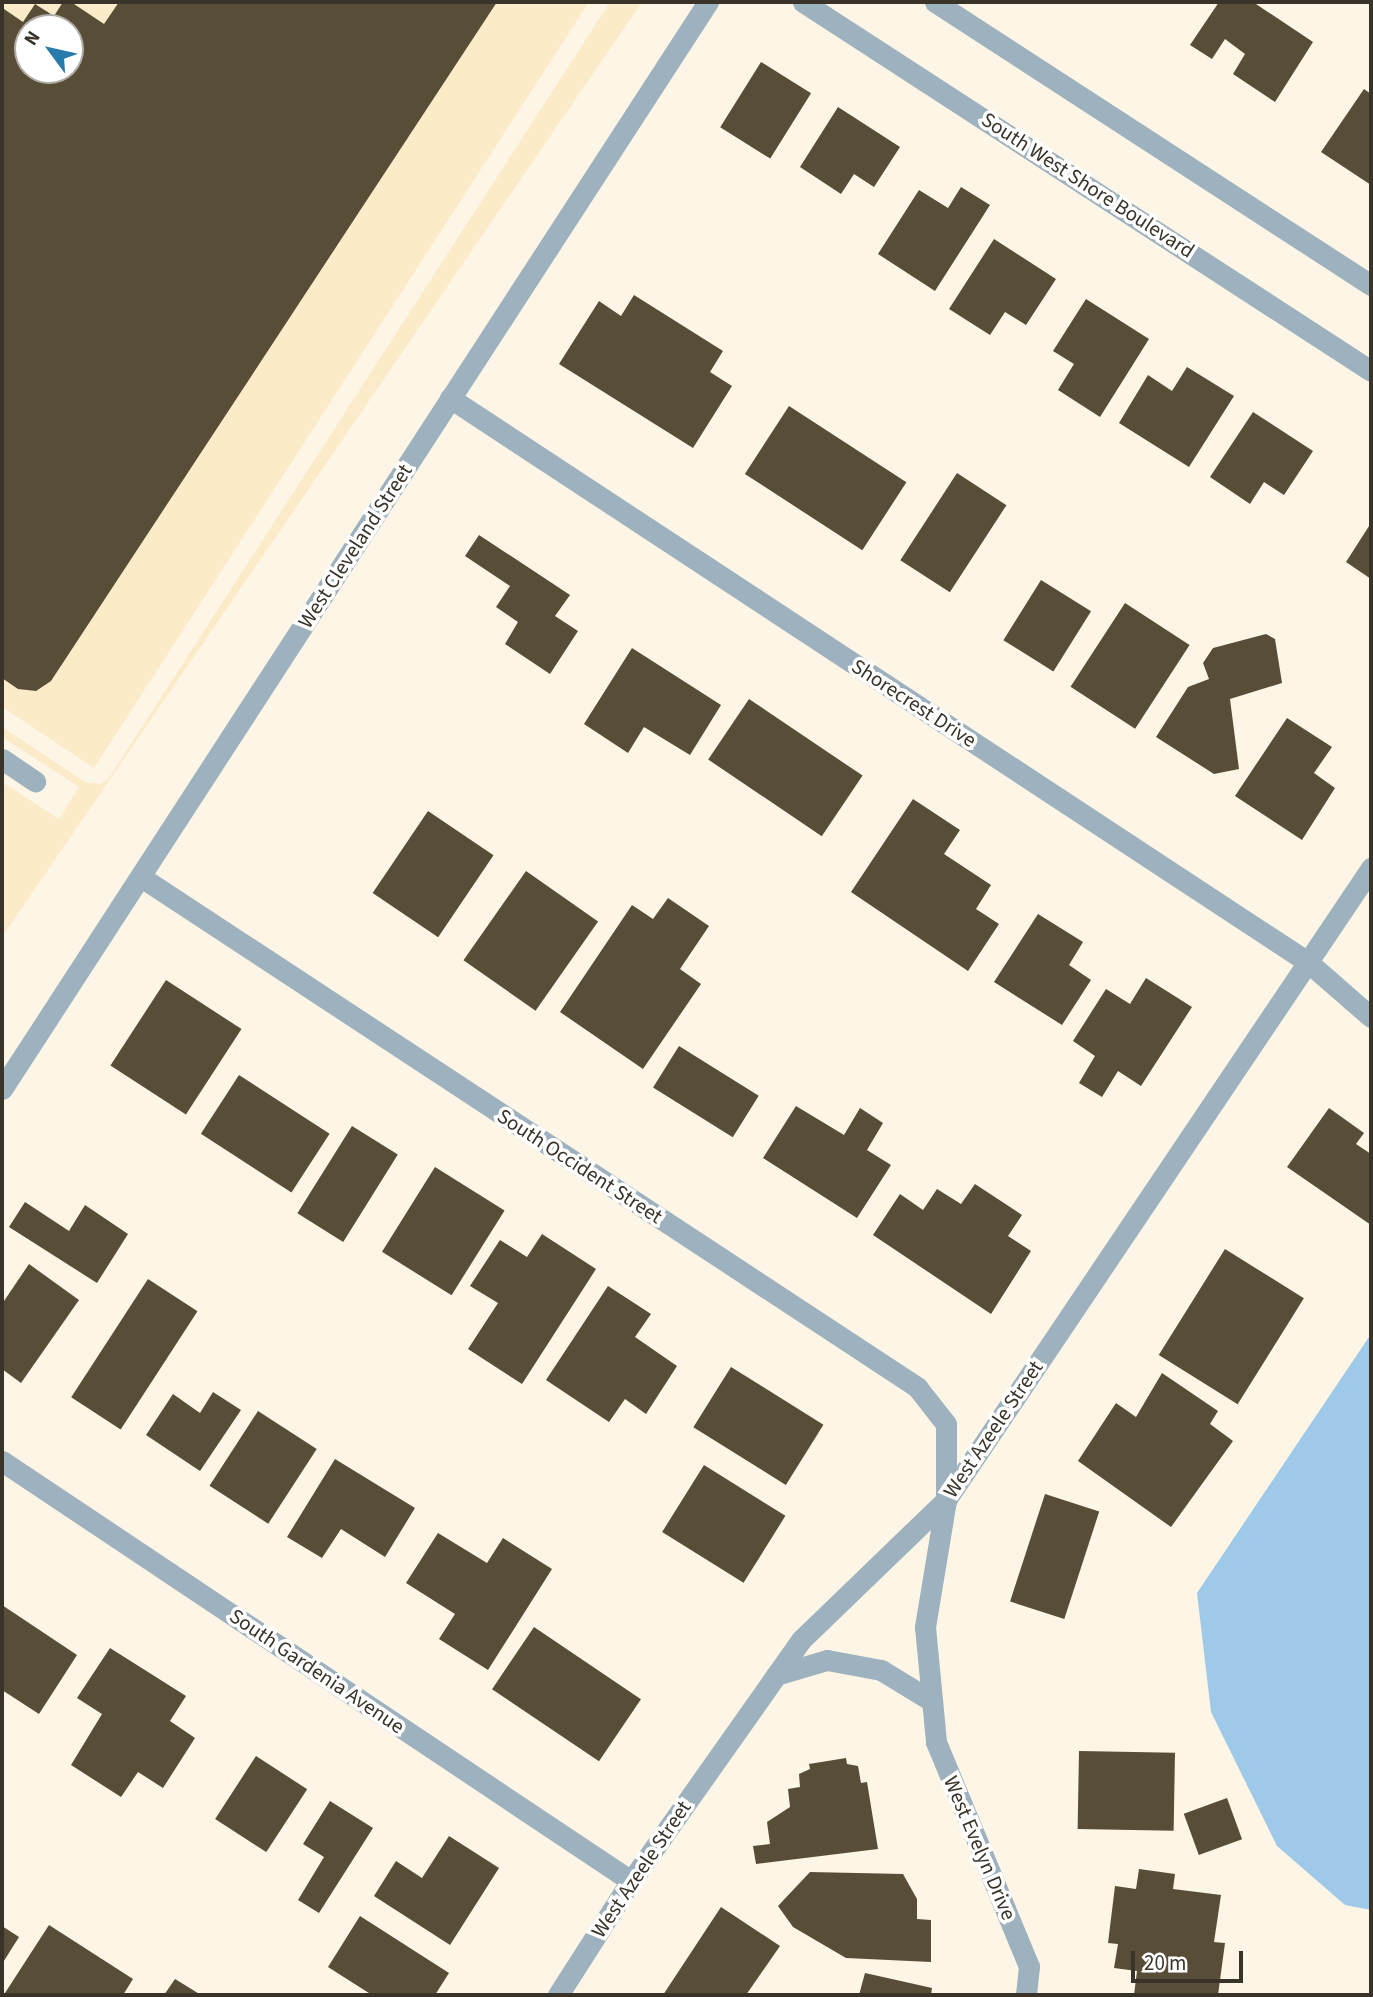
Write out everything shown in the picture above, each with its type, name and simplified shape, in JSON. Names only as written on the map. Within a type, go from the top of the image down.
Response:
[{"type":"street","name":"West Cleveland Street","points":[[2,1089],[708,2]]},
{"type":"street","name":"South West Shore Boulevard","points":[[803,2],[1371,371]]},
{"type":"street","points":[[935,2],[1371,285]]},
{"type":"street","name":"Shorecrest Drive","points":[[450,398],[1309,963],[1371,1017]]},
{"type":"street","points":[[2,759],[35,781]]},
{"type":"street","name":"West Azeele Street","points":[[558,1995],[631,1881],[801,1640],[946,1500],[1371,868]]},
{"type":"street","name":"South Occident Street","points":[[141,877],[917,1387],[946,1424],[946,1500]]},
{"type":"street","name":"South Gardenia Avenue","points":[[2,1461],[631,1881]]},
{"type":"street","name":"West Evelyn Drive","points":[[946,1500],[925,1627],[936,1742],[1029,1966],[1026,1995]]},
{"type":"street","points":[[776,1675],[827,1660],[881,1670],[932,1701]]},
{"type":"shaded area","points":[[2,2],[589,2],[94,768],[2,707]]},
{"type":"shaded area","points":[[610,2],[642,2],[2,937],[2,782],[59,819],[79,787],[2,737],[2,727],[85,782],[101,784],[109,778]]},
{"type":"water","points":[[1371,1334],[1371,1910],[1345,1905],[1277,1846],[1211,1712],[1197,1593]]},
{"type":"building","points":[[63,2],[71,2],[104,24],[119,2],[497,2],[51,681],[36,691],[18,689],[2,678],[4,9],[14,16],[14,84],[84,84],[84,14],[55,14]]},
{"type":"building","points":[[1219,2],[1253,2],[1313,42],[1275,102],[1233,74],[1245,54],[1225,39],[1212,59],[1190,45]]},
{"type":"building","points":[[35,4],[51,14],[28,14]]},
{"type":"building","points":[[761,62],[811,93],[770,159],[720,127]]},
{"type":"building","points":[[1364,89],[1371,94],[1371,185],[1321,152]]},
{"type":"building","points":[[838,107],[900,147],[874,187],[854,174],[841,194],[800,167]]},
{"type":"building","points":[[961,187],[990,205],[935,291],[878,254],[919,190],[948,208]]},
{"type":"building","points":[[994,239],[1056,279],[1026,325],[1005,312],[990,335],[949,309]]},
{"type":"building","points":[[634,295],[723,351],[710,372],[732,386],[693,448],[559,364],[599,301],[621,316]]},
{"type":"building","points":[[1086,299],[1149,339],[1100,417],[1058,390],[1074,364],[1053,351]]},
{"type":"building","points":[[1187,367],[1234,396],[1189,467],[1119,423],[1148,375],[1172,391]]},
{"type":"building","points":[[789,406],[906,482],[862,550],[745,474]]},
{"type":"building","points":[[1253,412],[1313,451],[1284,495],[1264,482],[1250,504],[1210,477]]},
{"type":"building","points":[[957,473],[1006,505],[950,592],[900,560]]},
{"type":"building","points":[[1371,523],[1371,579],[1346,562]]},
{"type":"building","points":[[479,535],[570,595],[555,616],[578,631],[550,674],[505,644],[518,622],[496,607],[510,586],[465,556]]},
{"type":"building","points":[[1041,580],[1091,611],[1053,671],[1003,640]]},
{"type":"building","points":[[1125,603],[1190,645],[1135,729],[1071,687]]},
{"type":"building","points":[[1266,634],[1275,639],[1282,683],[1230,699],[1239,769],[1214,774],[1156,737],[1188,687],[1209,679],[1203,663],[1213,648]]},
{"type":"building","points":[[632,648],[721,705],[690,755],[644,727],[628,753],[584,724]]},
{"type":"building","points":[[749,699],[863,776],[822,836],[708,760]]},
{"type":"building","points":[[1287,718],[1332,747],[1314,773],[1335,788],[1302,840],[1235,796]]},
{"type":"building","points":[[913,799],[960,830],[944,854],[991,885],[976,909],[999,924],[968,971],[851,892]]},
{"type":"building","points":[[428,811],[493,855],[438,937],[373,893]]},
{"type":"building","points":[[526,871],[598,921],[536,1011],[463,960]]},
{"type":"building","points":[[668,898],[709,926],[680,969],[701,984],[643,1069],[560,1012],[632,905],[653,919]]},
{"type":"building","points":[[1038,914],[1083,942],[1069,965],[1091,980],[1062,1025],[994,982]]},
{"type":"building","points":[[1146,978],[1192,1007],[1141,1086],[1118,1071],[1102,1097],[1079,1083],[1095,1056],[1073,1041],[1106,989],[1130,1004]]},
{"type":"building","points":[[166,980],[241,1029],[186,1115],[110,1066]]},
{"type":"building","points":[[679,1046],[759,1096],[733,1137],[653,1088]]},
{"type":"building","points":[[239,1075],[330,1134],[291,1193],[201,1134]]},
{"type":"building","points":[[796,1106],[844,1135],[860,1108],[883,1123],[867,1150],[891,1165],[857,1218],[763,1158]]},
{"type":"building","points":[[1329,1108],[1364,1133],[1356,1144],[1371,1154],[1371,1225],[1287,1167]]},
{"type":"building","points":[[352,1126],[398,1155],[343,1242],[297,1213]]},
{"type":"building","points":[[435,1167],[505,1210],[452,1295],[382,1252]]},
{"type":"building","points":[[975,1184],[1022,1215],[1008,1236],[1031,1251],[991,1314],[873,1235],[900,1194],[923,1210],[937,1189],[961,1204]]},
{"type":"building","points":[[25,1202],[69,1231],[85,1205],[128,1234],[97,1283],[9,1227]]},
{"type":"building","points":[[542,1234],[596,1269],[522,1384],[468,1349],[498,1303],[470,1286],[500,1240],[527,1257]]},
{"type":"building","points":[[1225,1249],[1304,1298],[1238,1404],[1159,1355]]},
{"type":"building","points":[[29,1264],[79,1300],[21,1383],[2,1369],[2,1304]]},
{"type":"building","points":[[148,1279],[197,1311],[121,1429],[71,1397]]},
{"type":"building","points":[[608,1286],[651,1314],[635,1337],[677,1366],[646,1414],[625,1399],[609,1422],[546,1380]]},
{"type":"building","points":[[731,1367],[823,1425],[786,1485],[693,1427]]},
{"type":"building","points":[[1162,1373],[1218,1411],[1210,1424],[1233,1441],[1171,1527],[1078,1461],[1116,1403],[1136,1417]]},
{"type":"building","points":[[213,1392],[241,1410],[200,1471],[146,1435],[173,1394],[200,1413]]},
{"type":"building","points":[[258,1411],[317,1449],[268,1524],[210,1486]]},
{"type":"building","points":[[335,1459],[415,1508],[385,1557],[341,1529],[322,1558],[287,1537]]},
{"type":"building","points":[[704,1465],[785,1516],[744,1583],[662,1532]]},
{"type":"building","points":[[1045,1494],[1099,1512],[1064,1619],[1010,1601]]},
{"type":"building","points":[[438,1533],[487,1563],[503,1538],[552,1569],[488,1670],[439,1639],[455,1614],[406,1583]]},
{"type":"building","points":[[2,1605],[77,1655],[39,1714],[2,1690]]},
{"type":"building","points":[[534,1627],[641,1699],[599,1761],[492,1689]]},
{"type":"building","points":[[110,1648],[186,1696],[170,1721],[195,1738],[163,1788],[138,1772],[121,1797],[71,1765],[102,1714],[77,1698]]},
{"type":"building","points":[[1079,1751],[1175,1753],[1174,1831],[1078,1829]]},
{"type":"building","points":[[256,1756],[307,1789],[266,1852],[215,1819]]},
{"type":"building","points":[[846,1758],[847,1764],[858,1766],[861,1783],[867,1782],[878,1849],[756,1864],[753,1846],[770,1844],[767,1822],[790,1807],[788,1789],[800,1787],[799,1774],[810,1769],[809,1764]]},
{"type":"building","points":[[1227,1798],[1242,1839],[1199,1855],[1184,1814]]},
{"type":"building","points":[[330,1801],[373,1828],[319,1913],[298,1900],[324,1857],[303,1844]]},
{"type":"building","points":[[449,1836],[499,1868],[450,1945],[374,1896],[396,1861],[422,1878]]},
{"type":"building","points":[[1139,1869],[1175,1874],[1173,1889],[1221,1895],[1214,1942],[1225,1943],[1218,1995],[1134,1995],[1137,1971],[1114,1968],[1118,1944],[1108,1943],[1115,1886],[1136,1889]]},
{"type":"building","points":[[810,1872],[903,1874],[917,1899],[917,1919],[931,1920],[931,1962],[846,1958],[793,1927],[778,1906]]},
{"type":"building","points":[[721,1907],[780,1946],[746,1995],[663,1995]]},
{"type":"building","points":[[360,1916],[449,1973],[435,1995],[372,1995],[328,1967]]},
{"type":"building","points":[[49,1925],[133,1979],[123,1995],[5,1993]]},
{"type":"building","points":[[2,1926],[19,1937],[2,1964]]},
{"type":"building","points":[[865,1973],[932,1988],[931,1995],[859,1995]]},
{"type":"building","points":[[175,1979],[201,1995],[164,1995]]}]
